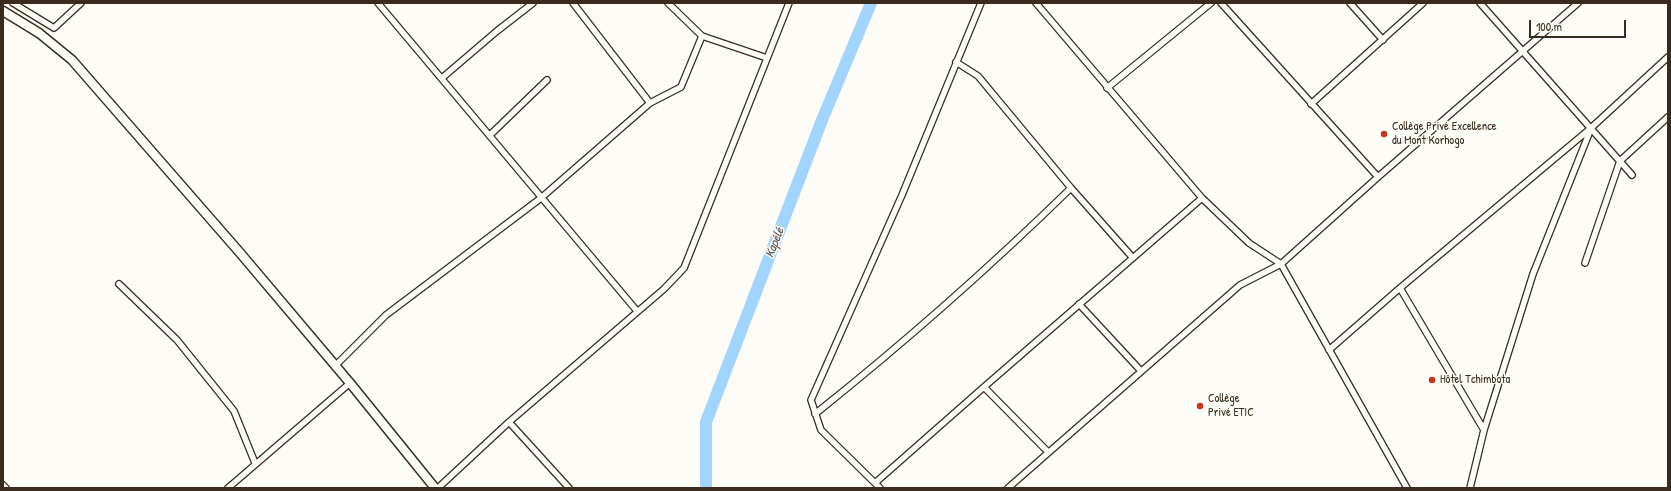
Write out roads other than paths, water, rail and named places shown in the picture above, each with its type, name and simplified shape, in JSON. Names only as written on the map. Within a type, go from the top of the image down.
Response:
[{"type":"street","points":[[13,3],[54,28],[81,3]]},
{"type":"street","points":[[378,3],[637,311]]},
{"type":"street","points":[[442,78],[497,31],[533,3]]},
{"type":"street","points":[[573,3],[650,103]]},
{"type":"street","points":[[668,3],[702,36],[767,58]]},
{"type":"street","points":[[438,488],[509,422],[664,289],[684,268],[789,3]]},
{"type":"street","points":[[880,488],[821,430],[811,400],[902,195],[981,3]]},
{"type":"street","points":[[1036,3],[1202,198],[1249,243],[1281,264],[1407,488]]},
{"type":"street","points":[[1107,88],[1211,3]]},
{"type":"street","points":[[1221,3],[1378,177]]},
{"type":"street","points":[[1350,3],[1382,40]]},
{"type":"street","points":[[1312,104],[1423,3]]},
{"type":"street","points":[[1480,3],[1522,53],[1632,175]]},
{"type":"street","points":[[1008,488],[1240,285],[1281,264],[1378,177],[1578,3]]},
{"type":"street","points":[[3,11],[39,34],[72,60],[241,254],[334,366],[350,383],[434,488]]},
{"type":"street","points":[[334,366],[386,314],[541,198],[650,103],[681,87],[702,36]]},
{"type":"street","points":[[1329,350],[1400,288],[1591,128],[1668,57]]},
{"type":"street","points":[[956,62],[978,76],[1071,188],[1133,258]]},
{"type":"street","points":[[490,135],[547,80]]},
{"type":"street","points":[[1585,263],[1620,161],[1668,117]]},
{"type":"street","points":[[1470,488],[1484,430],[1533,274],[1591,128]]},
{"type":"street","points":[[815,414],[861,377],[1021,237],[1071,188]]},
{"type":"street","points":[[875,483],[984,386],[1202,198]]},
{"type":"street","points":[[119,284],[177,340],[234,411],[255,464]]},
{"type":"street","points":[[1400,288],[1484,430]]},
{"type":"street","points":[[1079,304],[1141,371]]},
{"type":"street","points":[[228,488],[350,383]]},
{"type":"street","points":[[984,386],[1048,452]]},
{"type":"street","points":[[509,422],[569,488]]},
{"type":"street","points":[[3,485],[6,488]]},
{"type":"waterway","name":"Kapélé","points":[[706,488],[706,422],[822,120],[871,3]]},
{"type":"place","name":"Collège Privé Excellence du Mont Korhogo","points":[[1384,134]]},
{"type":"place","name":"Hôtel Tchimbota","points":[[1432,380]]},
{"type":"place","name":"Collège Privé ETIC","points":[[1200,406]]}]
